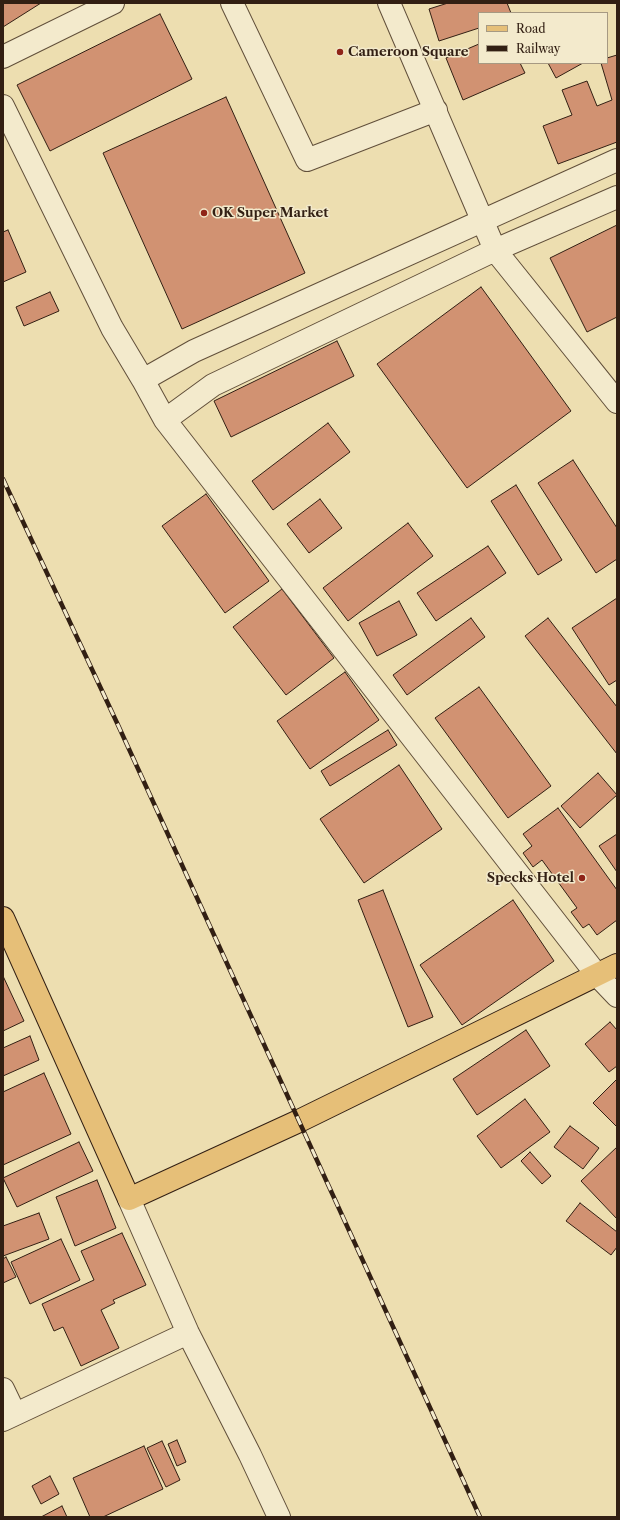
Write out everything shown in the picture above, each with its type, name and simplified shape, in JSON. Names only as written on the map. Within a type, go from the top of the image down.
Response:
[{"type":"main road","points":[[3,918],[129,1199],[299,1121],[617,965]]},
{"type":"street","points":[[3,57],[79,11],[113,3]]},
{"type":"street","points":[[232,3],[307,160],[436,110]]},
{"type":"street","points":[[389,3],[495,250],[617,402]]},
{"type":"street","points":[[3,106],[112,328],[165,420],[597,975],[617,996]]},
{"type":"street","points":[[143,380],[194,351],[617,160]]},
{"type":"street","points":[[165,420],[213,385],[495,250],[617,197]]},
{"type":"street","points":[[129,1199],[188,1333],[280,1517]]},
{"type":"street","points":[[3,1389],[9,1417],[188,1333]]},
{"type":"building","points":[[3,3],[41,3],[3,27]]},
{"type":"building","points":[[448,3],[507,3],[511,12],[478,12],[478,28],[439,41],[429,9]]},
{"type":"building","points":[[160,14],[192,79],[50,151],[17,85]]},
{"type":"building","points":[[478,44],[478,64],[520,64],[525,73],[463,100],[446,58]]},
{"type":"building","points":[[617,55],[617,142],[558,164],[543,126],[572,115],[562,90],[587,81],[597,106],[612,100],[601,64],[608,64],[608,58]]},
{"type":"building","points":[[549,64],[581,64],[556,78]]},
{"type":"building","name":"OK Super Market","points":[[226,97],[305,273],[182,329],[103,153]]},
{"type":"building","points":[[617,225],[617,317],[587,332],[550,258]]},
{"type":"building","points":[[8,230],[26,272],[3,282],[3,232]]},
{"type":"building","points":[[481,287],[571,411],[467,488],[377,364]]},
{"type":"building","points":[[50,292],[59,311],[24,326],[16,307]]},
{"type":"building","points":[[337,341],[354,376],[231,437],[214,401]]},
{"type":"building","points":[[328,423],[350,452],[273,510],[252,481]]},
{"type":"building","points":[[573,460],[617,528],[617,559],[596,573],[538,483]]},
{"type":"building","points":[[516,485],[562,560],[538,575],[491,501]]},
{"type":"building","points":[[206,494],[269,581],[225,613],[162,526]]},
{"type":"building","points":[[320,499],[342,528],[309,553],[287,524]]},
{"type":"building","points":[[408,523],[433,556],[348,621],[323,588]]},
{"type":"building","points":[[488,546],[506,573],[436,621],[417,593]]},
{"type":"building","points":[[282,589],[334,658],[286,695],[233,627]]},
{"type":"building","points":[[617,598],[617,680],[609,685],[572,628]]},
{"type":"building","points":[[399,601],[417,635],[377,656],[359,623]]},
{"type":"building","points":[[471,618],[485,637],[407,695],[393,675]]},
{"type":"building","points":[[548,618],[617,707],[617,754],[525,636]]},
{"type":"building","points":[[345,672],[379,720],[310,769],[277,721]]},
{"type":"building","points":[[479,687],[551,786],[508,818],[435,718]]},
{"type":"building","points":[[388,730],[397,745],[330,786],[321,771]]},
{"type":"building","points":[[399,765],[442,829],[364,883],[320,819]]},
{"type":"building","points":[[598,773],[617,795],[580,828],[561,806]]},
{"type":"building","name":"Specks Hotel","points":[[558,808],[617,890],[617,920],[597,935],[589,924],[583,928],[571,912],[577,908],[542,860],[533,867],[523,853],[532,846],[523,834]]},
{"type":"building","points":[[617,834],[617,872],[599,846]]},
{"type":"building","points":[[383,890],[433,1017],[408,1027],[358,900]]},
{"type":"building","points":[[513,900],[554,961],[462,1025],[420,965]]},
{"type":"building","points":[[3,976],[24,1021],[3,1031]]},
{"type":"building","points":[[610,1022],[617,1030],[617,1066],[609,1072],[585,1044]]},
{"type":"building","points":[[526,1030],[550,1066],[477,1115],[453,1079]]},
{"type":"building","points":[[30,1036],[39,1060],[3,1076],[3,1048]]},
{"type":"building","points":[[44,1073],[71,1134],[3,1165],[3,1092]]},
{"type":"building","points":[[617,1079],[617,1127],[593,1103]]},
{"type":"building","points":[[525,1099],[550,1132],[501,1168],[477,1136]]},
{"type":"building","points":[[570,1126],[599,1148],[583,1169],[554,1147]]},
{"type":"building","points":[[79,1142],[93,1171],[17,1207],[3,1178]]},
{"type":"building","points":[[617,1147],[617,1219],[581,1181]]},
{"type":"building","points":[[530,1152],[551,1176],[542,1184],[521,1161]]},
{"type":"building","points":[[97,1180],[116,1228],[75,1246],[56,1197]]},
{"type":"building","points":[[580,1203],[617,1232],[617,1247],[611,1255],[566,1221]]},
{"type":"building","points":[[39,1213],[49,1239],[3,1256],[3,1226]]},
{"type":"building","points":[[122,1233],[146,1285],[113,1300],[115,1303],[101,1310],[119,1348],[81,1366],[63,1327],[54,1331],[42,1304],[94,1280],[81,1251]]},
{"type":"building","points":[[61,1239],[80,1280],[30,1304],[11,1262]]},
{"type":"building","points":[[6,1257],[16,1277],[3,1283],[3,1259]]},
{"type":"building","points":[[177,1440],[186,1462],[177,1466],[168,1444]]},
{"type":"building","points":[[162,1441],[180,1480],[166,1487],[147,1448]]},
{"type":"building","points":[[144,1446],[163,1489],[103,1517],[90,1517],[73,1478]]},
{"type":"building","points":[[50,1476],[59,1494],[41,1504],[32,1486]]},
{"type":"building","points":[[62,1506],[67,1517],[41,1517]]},
{"type":"railway","points":[[3,479],[118,725],[480,1517]]},
{"type":"place","name":"Cameroon Square","points":[[340,52]]},
{"type":"place","name":"OK Super Market","points":[[204,213]]},
{"type":"place","name":"Specks Hotel","points":[[582,878]]}]
